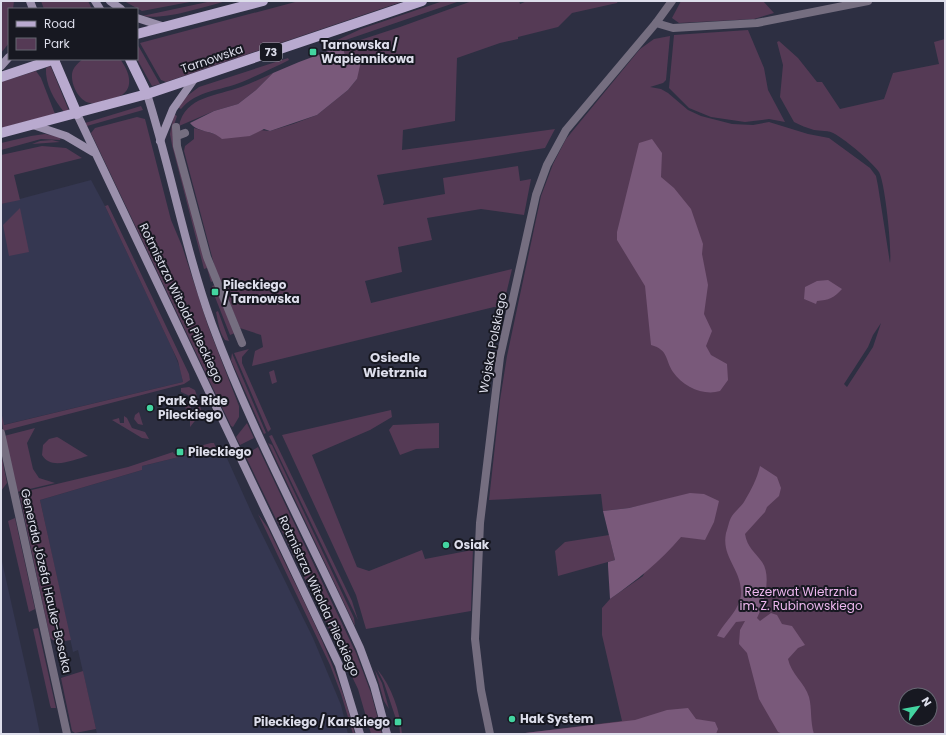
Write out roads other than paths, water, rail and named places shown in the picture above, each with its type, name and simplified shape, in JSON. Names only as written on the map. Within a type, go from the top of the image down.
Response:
[{"type":"main road","points":[[110,1],[120,8]]},
{"type":"main road","points":[[138,34],[264,1]]},
{"type":"main road","name":"Tarnowska","points":[[77,114],[147,94],[422,1]]},
{"type":"main road","points":[[138,18],[166,27]]},
{"type":"main road","points":[[1,66],[8,58]]},
{"type":"main road","points":[[1,77],[51,60]]},
{"type":"main road","name":"Rotmistrza Witolda Pileckiego","points":[[54,60],[94,152],[333,653],[346,686],[360,734]]},
{"type":"main road","points":[[130,60],[147,94]]},
{"type":"main road","points":[[160,141],[173,109],[195,78]]},
{"type":"main road","name":"Rotmistrza Witolda Pileckiego","points":[[147,94],[191,256],[221,348],[247,412],[360,648],[374,686],[387,734]]},
{"type":"main road","name":"73","points":[[1,134],[77,114]]},
{"type":"main road","points":[[33,125],[66,136],[94,152]]},
{"type":"street","name":"Wojska Polskiego","points":[[490,734],[481,690],[476,639],[480,523],[500,357],[536,195],[547,165],[566,130],[656,23],[672,1]]},
{"type":"street","points":[[656,23],[673,28],[757,23],[868,1]]},
{"type":"street","points":[[176,127],[177,146],[207,257],[242,343]]},
{"type":"street","points":[[177,136],[185,133]]},
{"type":"street","name":"Generała Józefa Hauke-Bosaka","points":[[1,433],[67,734]]},
{"type":"place","name":"Tarnowska / Wapiennikowa","points":[[313,52]]},
{"type":"place","name":"Pileckiego / Tarnowska","points":[[215,292]]},
{"type":"place","name":"Park & Ride Pileckiego","points":[[150,408]]},
{"type":"place","name":"Pileckiego","points":[[180,452]]},
{"type":"place","name":"Osiak","points":[[446,545]]},
{"type":"place","name":"Hak System","points":[[512,719]]},
{"type":"place","name":"Pileckiego / Karskiego","points":[[398,722]]},
{"type":"district","name":"Osiedle Wietrznia","points":[[395,364]]},
{"type":"park label","name":"Rezerwat Wietrznia im. Z. Rubinowskiego","points":[[801,599]]}]
